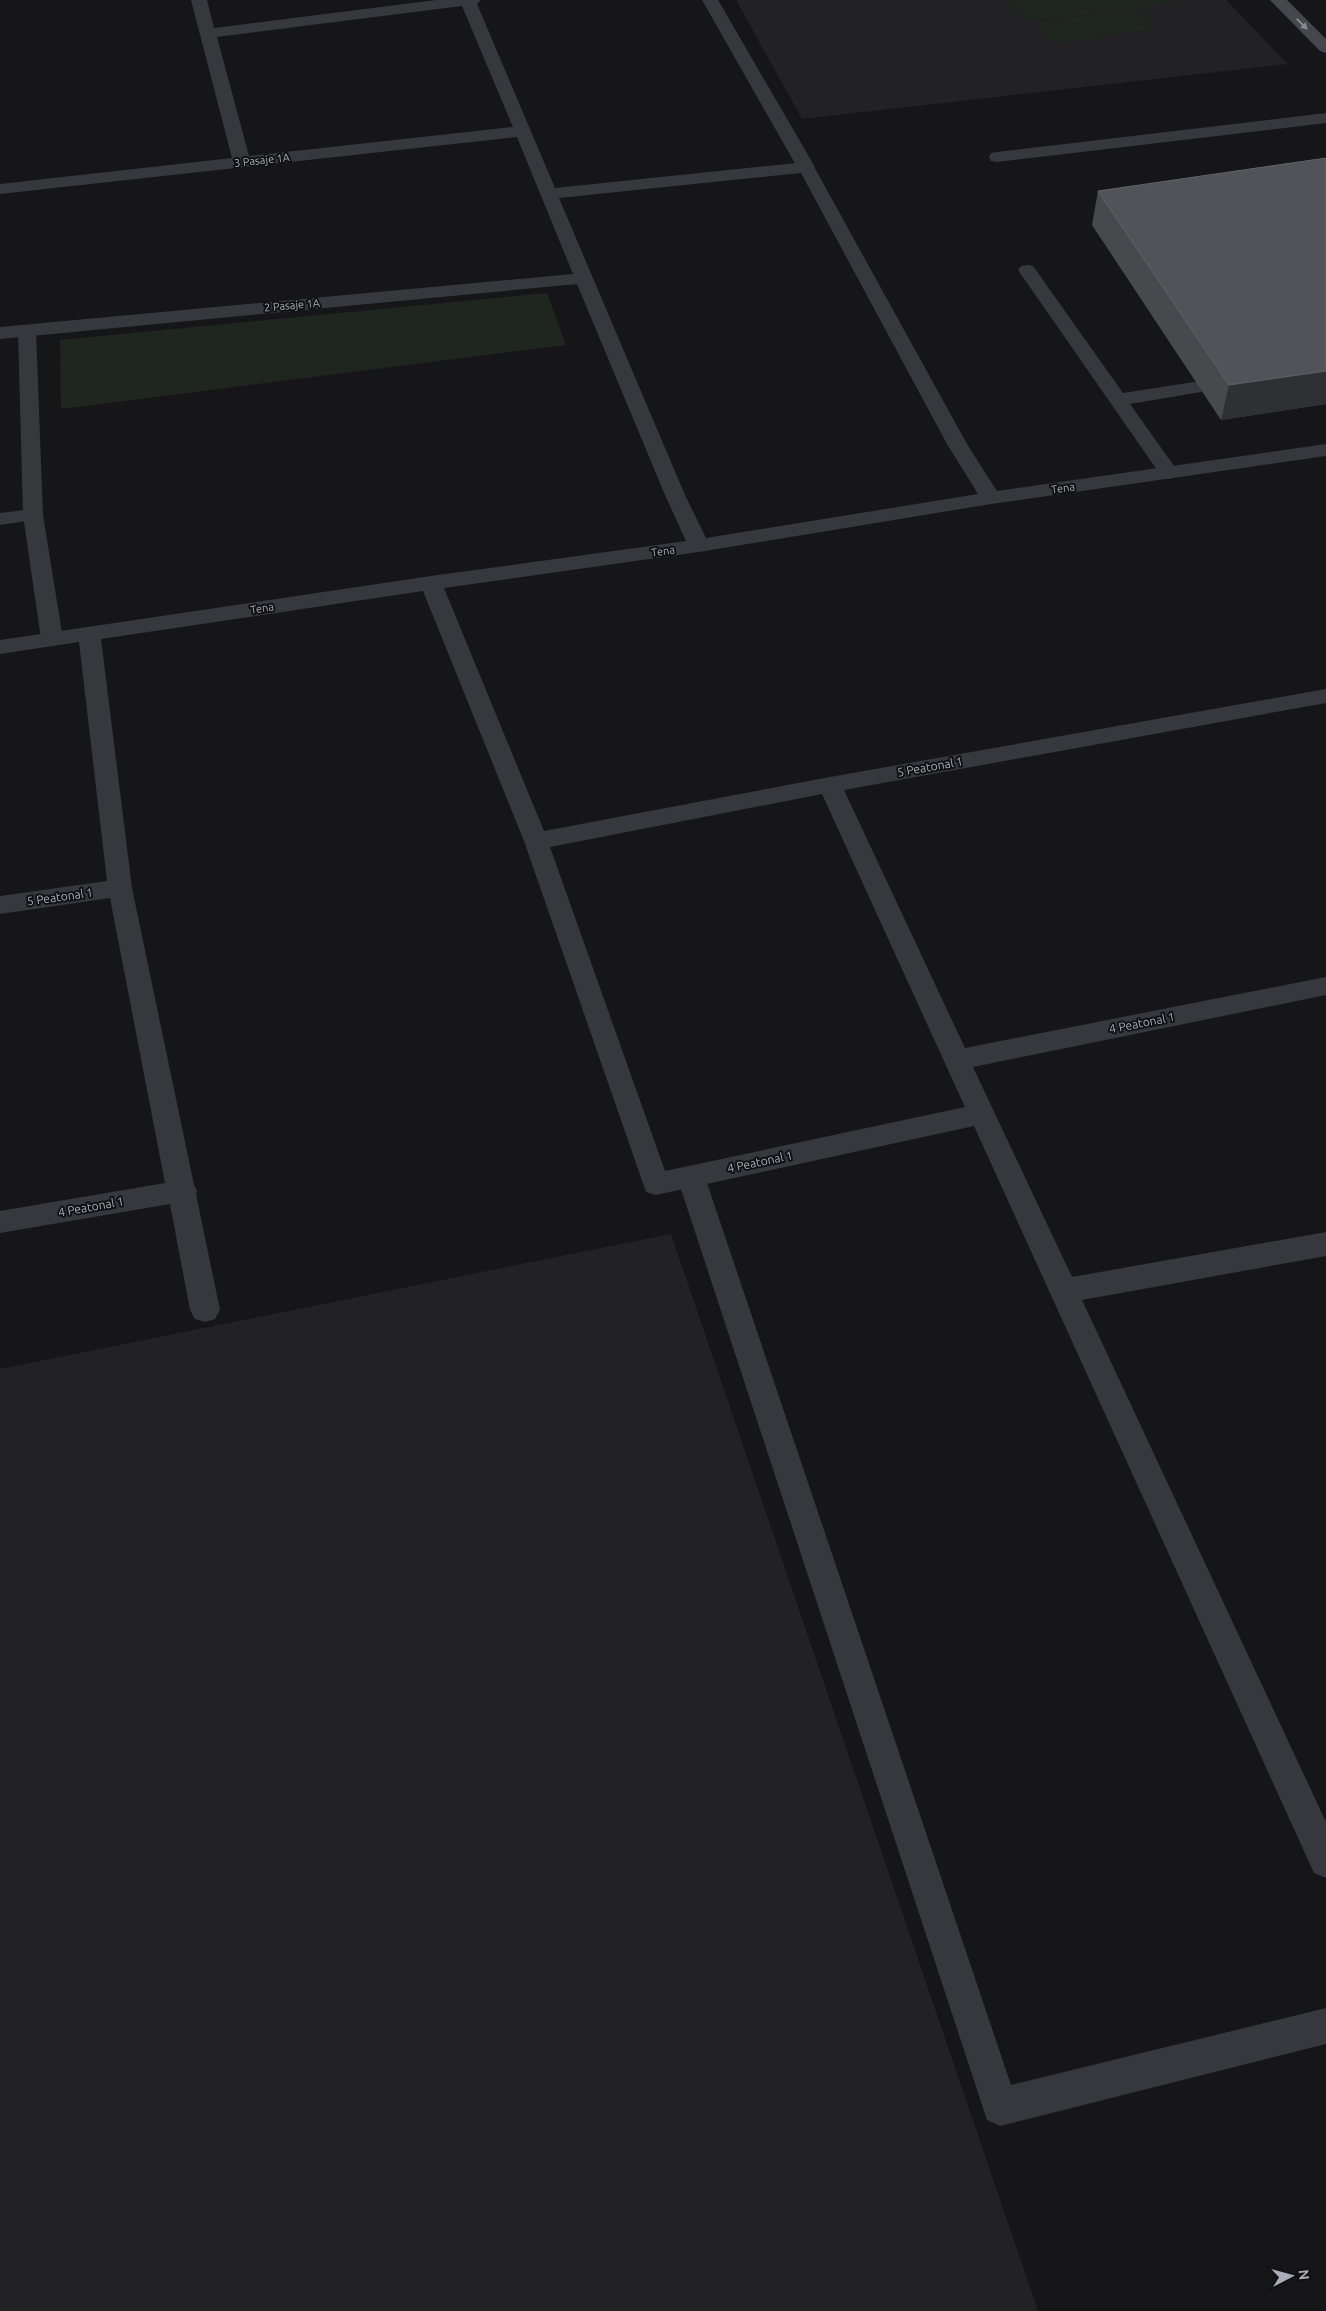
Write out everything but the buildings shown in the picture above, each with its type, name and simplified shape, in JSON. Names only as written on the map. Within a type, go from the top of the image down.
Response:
[{"type":"street","points":[[199,0],[242,162]]},
{"type":"street","points":[[208,33],[473,0]]},
{"type":"street","points":[[710,0],[806,167],[957,444],[991,498]]},
{"type":"street","points":[[1278,0],[1326,48]]},
{"type":"street","points":[[468,1],[675,495],[699,546]]},
{"type":"street","points":[[997,157],[1326,118]]},
{"type":"street","name":"3 Pasaje 1A","points":[[0,189],[524,131]]},
{"type":"street","points":[[549,194],[806,167]]},
{"type":"street","points":[[1027,270],[1169,473]]},
{"type":"street","name":"2 Pasaje 1A","points":[[0,333],[584,278]]},
{"type":"street","points":[[27,331],[33,515],[52,640]]},
{"type":"street","points":[[1117,400],[1194,388]]},
{"type":"street","name":"Tena","points":[[0,647],[431,583],[699,546],[991,498],[1326,450]]},
{"type":"street","points":[[0,520],[33,515]]},
{"type":"street","points":[[431,583],[536,841]]},
{"type":"street","points":[[89,635],[120,888],[206,1310]]},
{"type":"street","name":"5 Peatonal 1","points":[[536,841],[830,784],[1326,696]]},
{"type":"street","points":[[830,784],[1326,1861]]},
{"type":"street","name":"4 Peatonal 1","points":[[536,841],[656,1184],[982,1114]]},
{"type":"street","name":"5 Peatonal 1","points":[[0,905],[120,888]]},
{"type":"street","name":"4 Peatonal 1","points":[[957,1060],[1326,986]]},
{"type":"street","points":[[691,1177],[1000,2107],[1326,2026]]},
{"type":"street","name":"4 Peatonal 1","points":[[0,1222],[183,1191]]},
{"type":"street","points":[[1063,1291],[1326,1244]]},
{"type":"shaded area","points":[[736,0],[1226,0],[1288,64],[802,119]]},
{"type":"shaded area","points":[[1009,0],[1176,0],[1179,3],[1027,21]]},
{"type":"shaded area","points":[[1139,9],[1155,28],[1055,44],[1037,22]]},
{"type":"shaded area","points":[[547,293],[566,345],[61,409],[60,340]]},
{"type":"shaded area","points":[[671,1234],[1038,2311],[0,2311],[0,1369]]}]
